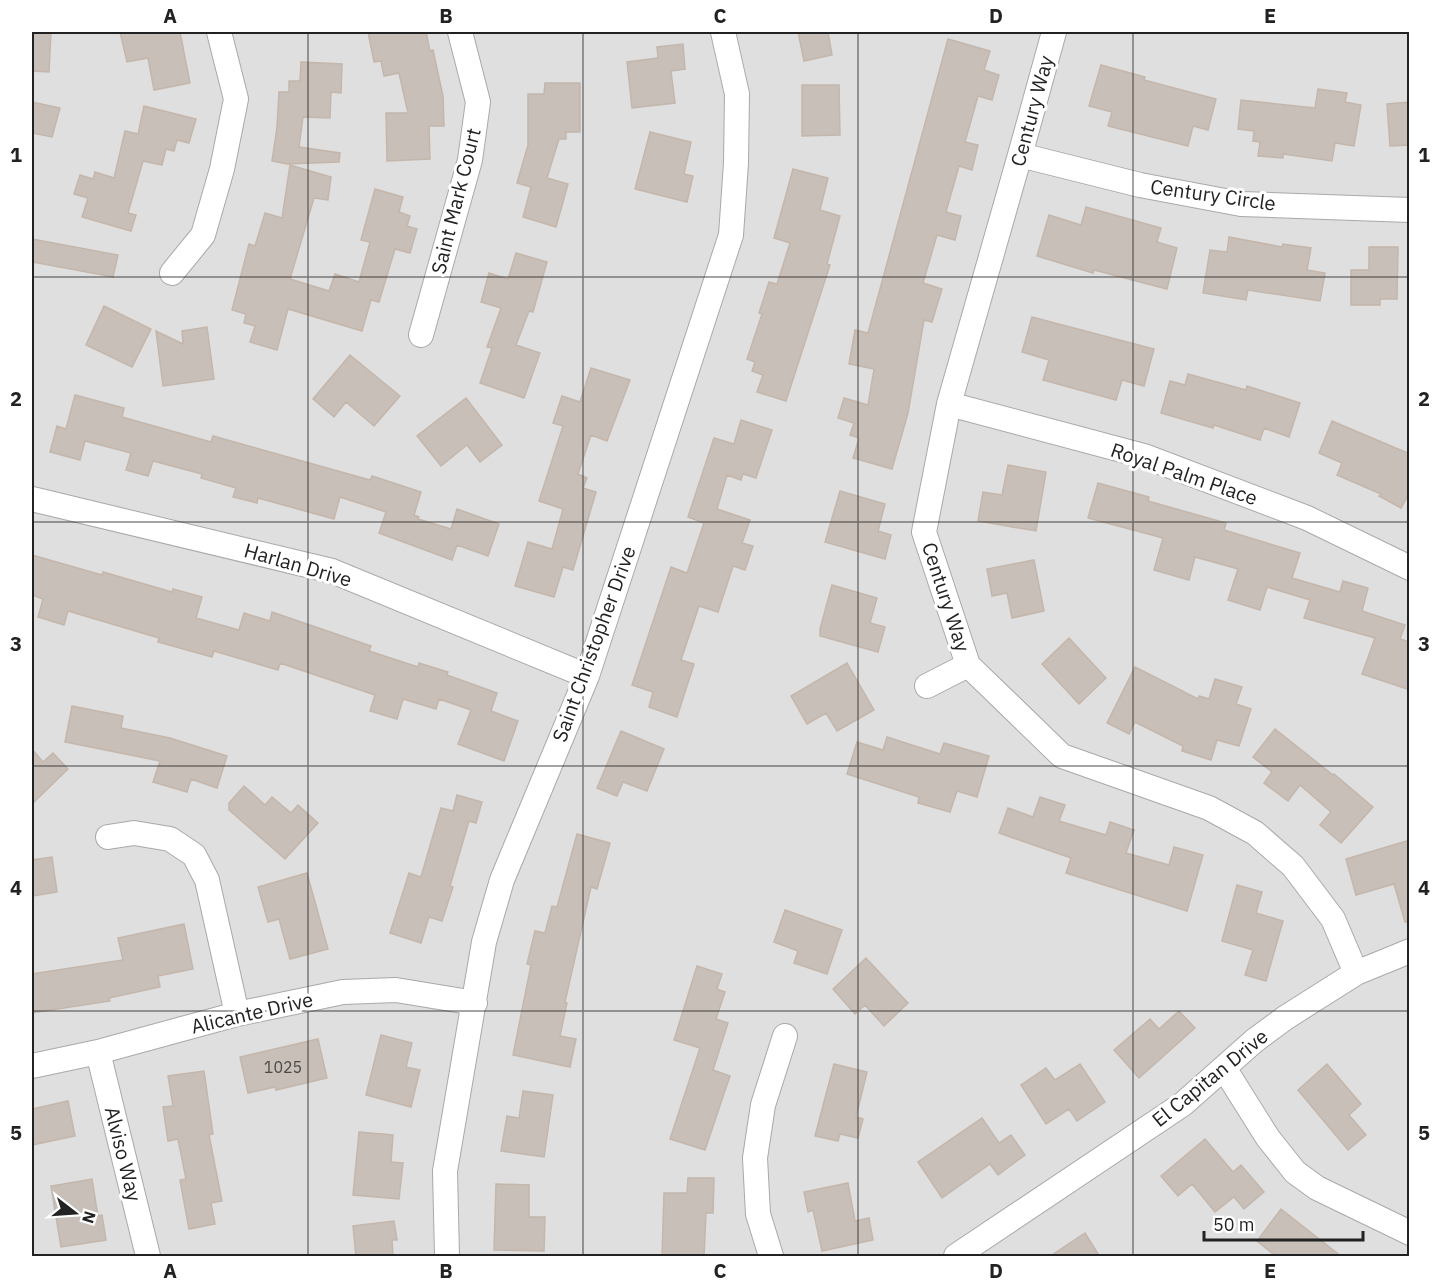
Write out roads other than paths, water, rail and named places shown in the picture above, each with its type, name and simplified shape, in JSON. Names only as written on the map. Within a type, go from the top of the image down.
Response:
[{"type":"street","points":[[172,273],[203,235],[222,169],[236,99],[219,32]]},
{"type":"street","name":"Saint Mark Court","points":[[421,335],[470,160],[478,102],[460,32]]},
{"type":"street","name":"Saint Christopher Drive","points":[[447,1257],[445,1171],[484,942],[502,880],[587,676],[731,235],[736,163],[737,94],[723,32]]},
{"type":"street","name":"Century Way","points":[[1054,32],[949,404],[924,532],[968,665],[1062,756],[1209,808],[1255,833],[1293,866],[1332,919],[1356,973]]},
{"type":"street","name":"Century Circle","points":[[1020,155],[1140,185],[1241,204],[1410,210]]},
{"type":"street","name":"Royal Palm Place","points":[[949,404],[1144,456],[1307,518],[1410,568]]},
{"type":"street","name":"Harlan Drive","points":[[32,499],[332,571],[587,676]]},
{"type":"street","points":[[927,686],[968,665]]},
{"type":"street","points":[[108,837],[134,834],[170,839],[194,855],[207,880],[237,1014]]},
{"type":"street","name":"El Capitan Drive","points":[[956,1257],[982,1249],[1183,1104],[1284,1018],[1356,973],[1410,951]]},
{"type":"street","name":"Alicante Drive","points":[[32,1066],[98,1052],[237,1014],[343,992],[396,990],[475,1003]]},
{"type":"street","points":[[771,1257],[758,1214],[755,1158],[763,1104],[785,1036]]},
{"type":"street","name":"Alviso Way","points":[[98,1052],[148,1257]]},
{"type":"street","points":[[1224,1068],[1268,1137],[1295,1172],[1317,1188],[1410,1233]]}]
